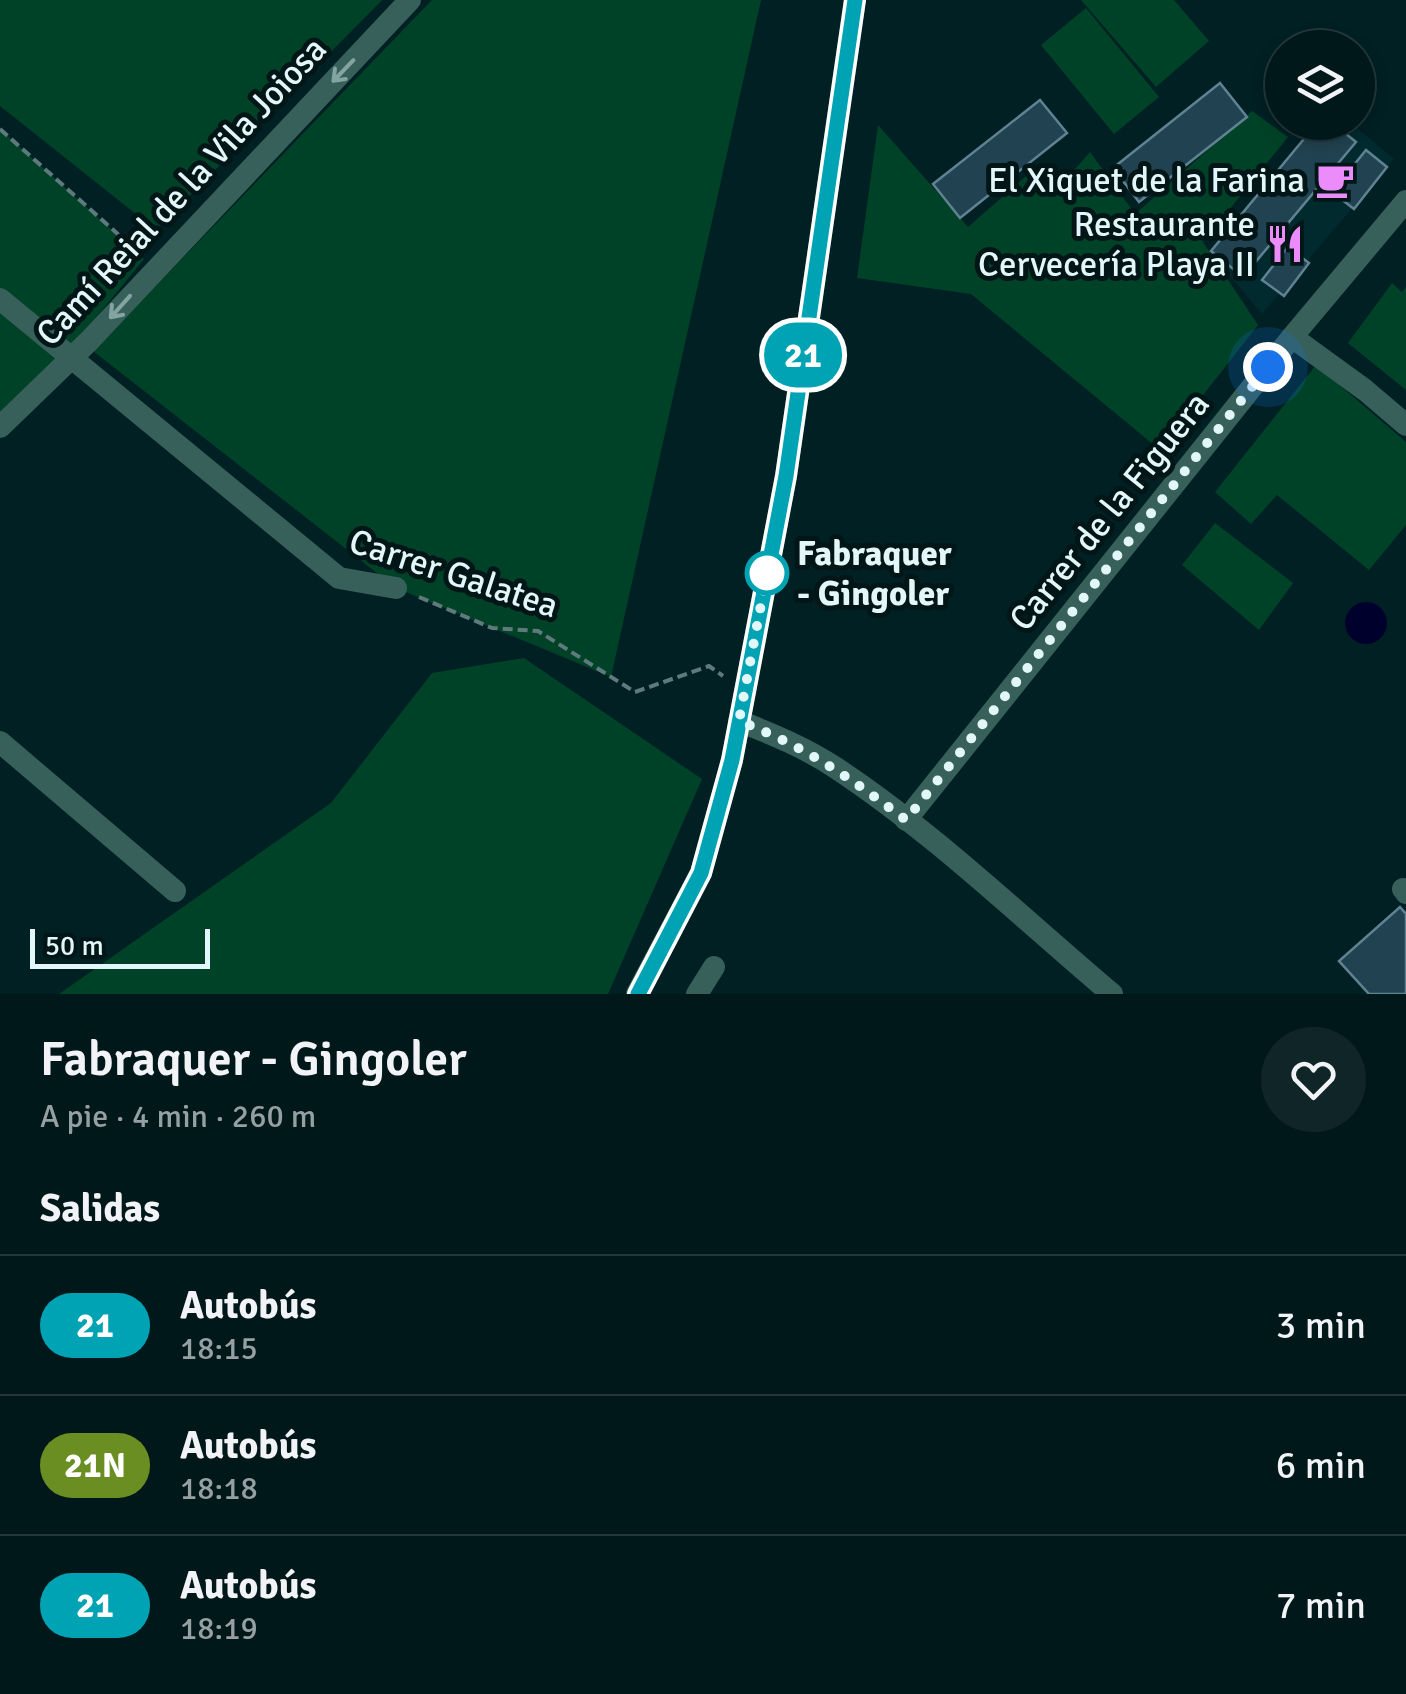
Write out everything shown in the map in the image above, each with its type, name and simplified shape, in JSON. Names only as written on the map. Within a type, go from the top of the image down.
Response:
[{"type":"street","name":"Camí Reial de la Vila Joiosa","points":[[0,427],[72,359],[410,0]]},
{"type":"street","points":[[638,994],[701,873],[739,721],[786,476],[855,0]]},
{"type":"street","name":"Carrer de la Figuera","points":[[906,820],[1292,337],[1406,201]]},
{"type":"street","name":"Carrer Galatea","points":[[0,299],[338,578],[396,588]]},
{"type":"street","points":[[1292,337],[1365,390],[1406,426]]},
{"type":"street","points":[[739,721],[836,767],[906,820],[1112,994]]},
{"type":"street","points":[[0,742],[175,891]]},
{"type":"street","points":[[697,994],[714,968]]},
{"type":"path","points":[[0,128],[154,269]]},
{"type":"path","name":"Carrer Galatea","points":[[396,588],[492,628],[538,630],[636,692],[708,666],[745,690]]},
{"type":"shaded area","points":[[1302,140],[1371,140],[1394,159],[1262,314],[1209,251]]},
{"type":"green space","points":[[0,0],[382,0],[156,230],[0,106]]},
{"type":"green space","points":[[432,0],[761,0],[611,677],[396,588],[93,351]]},
{"type":"green space","points":[[1081,0],[1174,0],[1209,41],[1156,87]]},
{"type":"green space","points":[[1086,8],[1159,97],[1114,134],[1041,45]]},
{"type":"green space","points":[[1252,111],[1265,120],[1265,140],[1286,140],[1203,242],[1258,325],[1160,450],[971,294],[857,278],[878,125],[968,227],[1033,170],[1056,191],[1090,152],[1135,214]]},
{"type":"green space","points":[[0,129],[144,259],[81,336],[0,413]]},
{"type":"green space","points":[[1392,283],[1402,292],[1406,287],[1406,390],[1348,343]]},
{"type":"green space","points":[[1316,365],[1406,442],[1406,525],[1369,570],[1277,495],[1251,524],[1215,492]]},
{"type":"green space","points":[[1215,523],[1293,583],[1259,630],[1182,565]]},
{"type":"green space","points":[[524,658],[702,779],[608,994],[59,994],[331,803],[432,673]]},
{"type":"water","points":[[1366,602],[1381,608],[1387,623],[1381,638],[1366,644],[1351,638],[1345,623],[1351,608]]},
{"type":"building","points":[[1220,83],[1247,117],[1139,202],[1113,168]]},
{"type":"building","points":[[1040,100],[1067,133],[960,218],[933,184]]},
{"type":"building","points":[[1303,140],[1356,142],[1243,277],[1211,251]]},
{"type":"building","points":[[1366,150],[1387,167],[1354,209],[1332,192]]},
{"type":"building","points":[[1288,247],[1309,263],[1284,296],[1262,280]]},
{"type":"building","points":[[1400,907],[1406,914],[1406,994],[1369,994],[1339,961]]},
{"type":"bus line","name":"21","points":[[638,994],[701,873],[732,760],[786,476],[855,0]]},
{"type":"place","name":"El Xiquet de la Farina","points":[[1335,180]]},
{"type":"place","name":"Restaurante Cervecería Playa II","points":[[1285,244]]},
{"type":"place","name":"Fabraquer - Gingoler","points":[[767,573]]},
{"type":"route","points":[[767,573],[739,721],[836,767],[906,820],[1268,367]]}]
